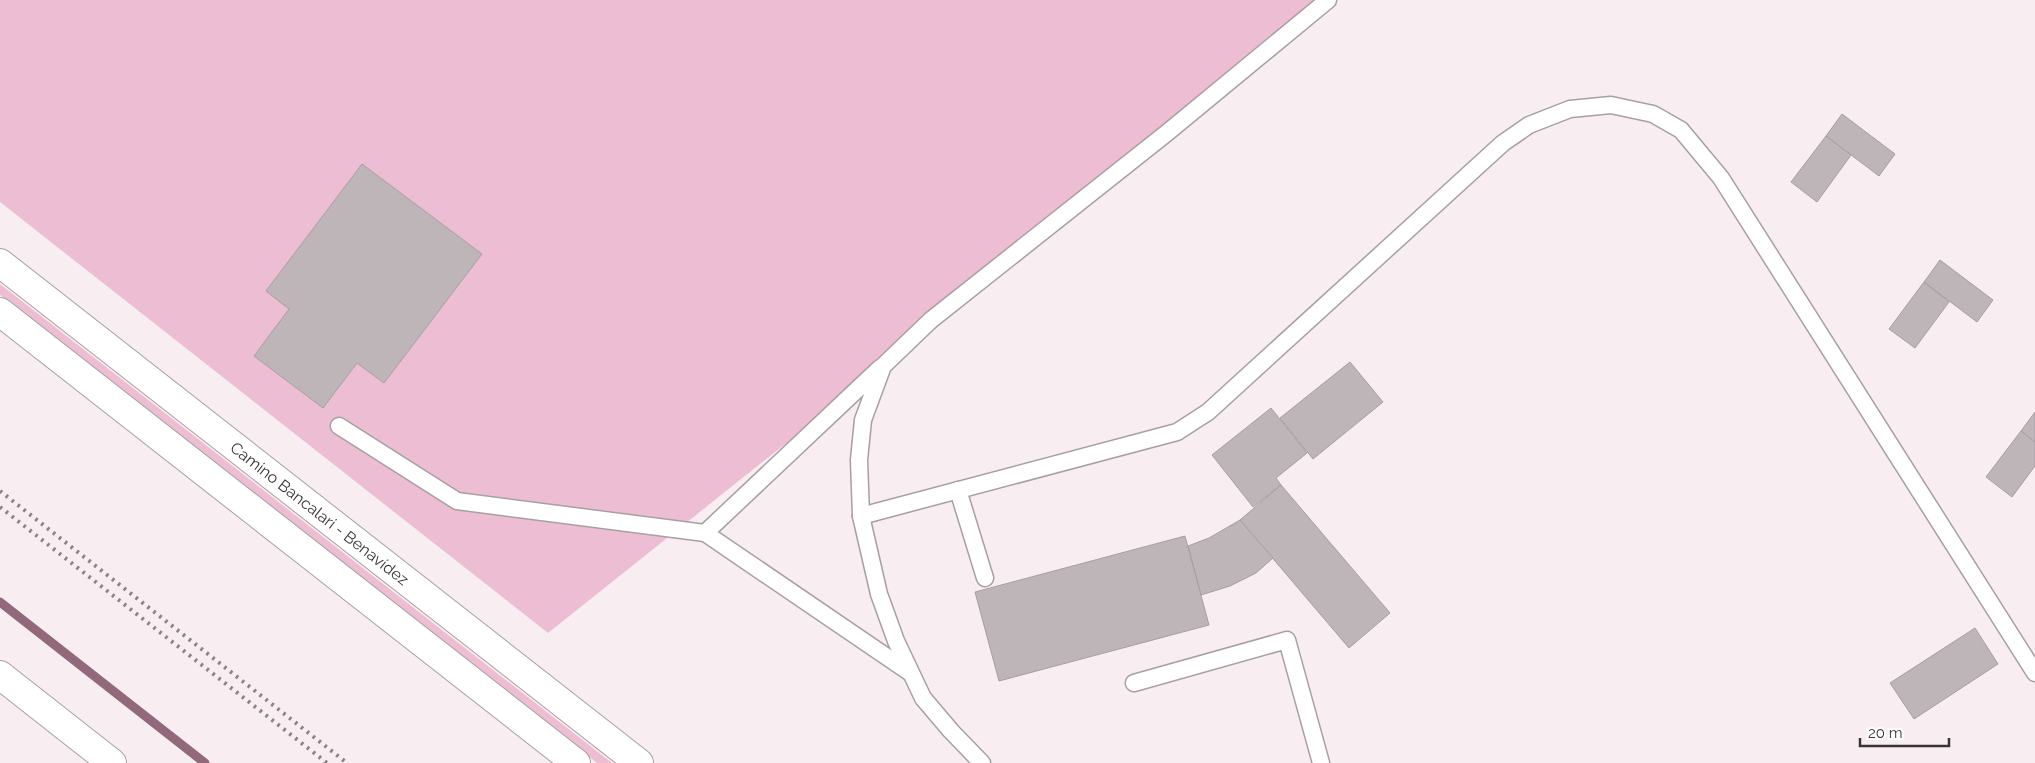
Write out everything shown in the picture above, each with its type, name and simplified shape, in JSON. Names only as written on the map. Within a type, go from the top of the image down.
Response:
[{"type":"main road","name":"Camino Bancalari - Benavídez","points":[[0,263],[640,763]]},
{"type":"main road","points":[[0,312],[576,763]]},
{"type":"main road","points":[[0,675],[112,763]]},
{"type":"lane","points":[[705,533],[931,320],[1168,132],[1328,0]]},
{"type":"lane","points":[[861,516],[1177,432],[1208,412],[1503,143],[1530,126],[1570,109],[1611,105],[1652,114],[1681,130],[1721,178],[2035,673]]},
{"type":"lane","points":[[883,366],[864,420],[859,460],[861,516],[879,594],[896,641],[923,698],[982,763]]},
{"type":"lane","points":[[339,426],[457,501],[705,533],[911,674]]},
{"type":"lane","points":[[958,490],[985,578]]},
{"type":"lane","points":[[1134,683],[1287,640],[1321,763]]},
{"type":"shaded area","points":[[0,0],[1328,0],[883,366],[548,633],[0,202]]},
{"type":"shaded area","points":[[0,284],[612,763],[597,763],[0,295]]},
{"type":"building","points":[[1842,114],[1895,154],[1879,176],[1826,136]]},
{"type":"building","points":[[1826,136],[1851,155],[1817,202],[1791,182]]},
{"type":"building","points":[[362,164],[482,254],[384,383],[357,363],[323,408],[254,356],[289,309],[266,291]]},
{"type":"building","points":[[1940,260],[1993,300],[1977,322],[1924,282]]},
{"type":"building","points":[[1924,282],[1949,302],[1915,348],[1889,329]]},
{"type":"building","points":[[1350,362],[1383,402],[1313,459],[1280,418]]},
{"type":"building","points":[[1271,408],[1307,453],[1276,478],[1281,485],[1253,507],[1212,455]]},
{"type":"building","points":[[2035,412],[2035,442],[2021,431]]},
{"type":"building","points":[[2021,431],[2035,442],[2035,466],[2012,497],[1986,477]]},
{"type":"building","points":[[1281,485],[1390,613],[1349,648],[1240,520]]},
{"type":"building","points":[[1240,520],[1273,558],[1256,573],[1230,586],[1201,595],[1188,546],[1209,538]]},
{"type":"building","points":[[1185,536],[1209,625],[999,681],[975,592]]},
{"type":"building","points":[[1975,628],[1998,664],[1914,719],[1890,683]]},
{"type":"waterway","points":[[0,602],[205,763]]},
{"type":"railway","points":[[0,491],[347,763]]},
{"type":"railway","points":[[0,507],[327,763]]}]
